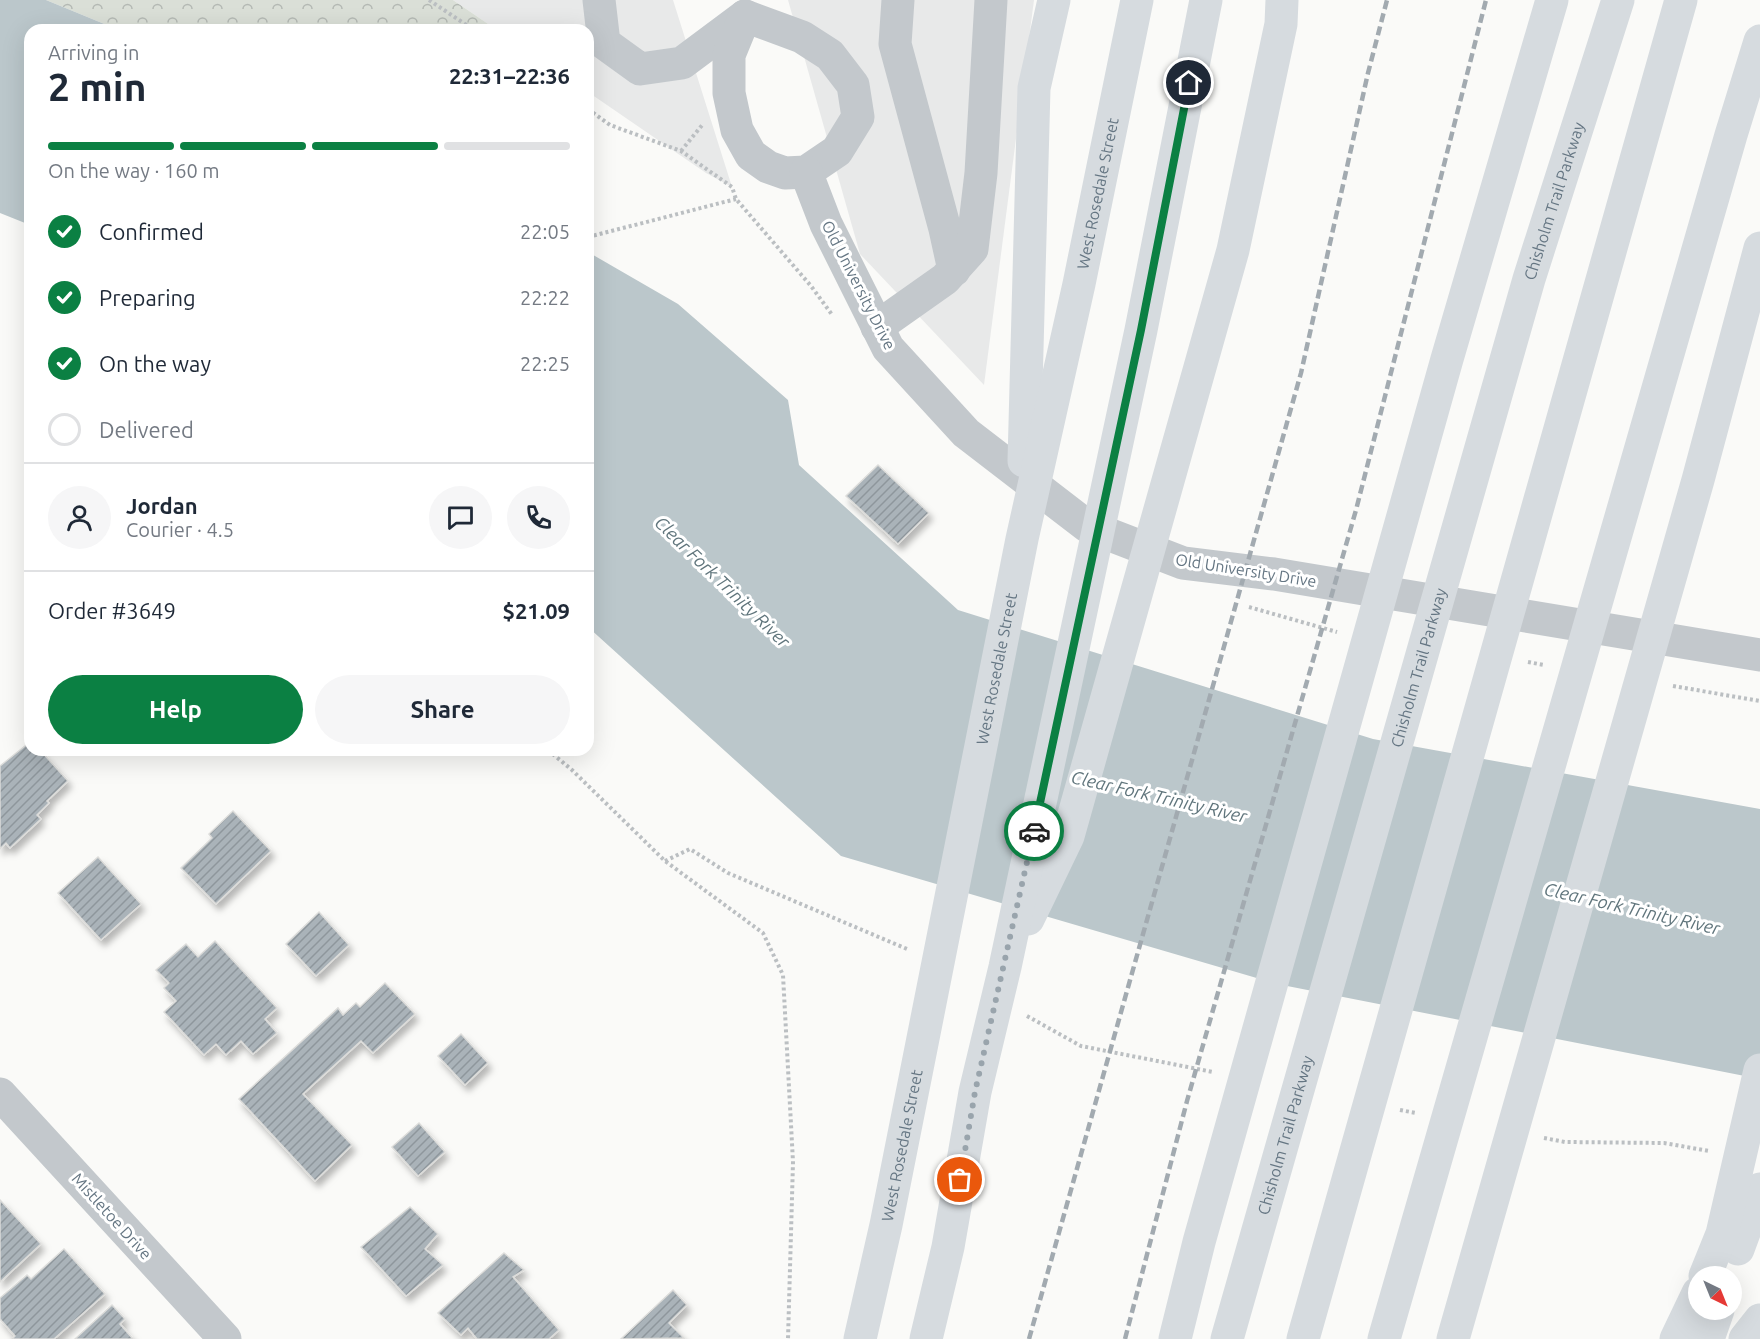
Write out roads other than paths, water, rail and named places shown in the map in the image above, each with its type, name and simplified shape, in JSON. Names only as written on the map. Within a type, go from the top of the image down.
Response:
[{"type":"main road","points":[[1022,539],[1034,88],[1054,0]]},
{"type":"main road","name":"West Rosedale Street","points":[[860,1339],[886,1225],[1022,539],[1137,0]]},
{"type":"main road","points":[[926,1339],[948,1246],[975,1092],[1005,967],[1139,341],[1206,0]]},
{"type":"main road","points":[[1175,1339],[1199,1242],[1447,358],[1552,0]]},
{"type":"main road","name":"Chisholm Trail Parkway","points":[[1227,1339],[1529,279],[1618,0]]},
{"type":"main road","points":[[1303,1339],[1681,0]]},
{"type":"main road","points":[[1005,967],[1068,836],[1233,250],[1282,12]]},
{"type":"main road","points":[[1384,1339],[1760,41]]},
{"type":"main road","points":[[1456,1328],[1698,480],[1760,248]]},
{"type":"main road","points":[[1732,1266],[1744,1228],[1760,1070]]},
{"type":"main road","points":[[1709,1266],[1722,1234],[1746,1191]]},
{"type":"main road","points":[[1676,1339],[1688,1314]]},
{"type":"main road","points":[[1708,1339],[1715,1320]]},
{"type":"main road","points":[[1745,1339],[1760,1320]]},
{"type":"street","points":[[599,0],[604,43],[640,69],[682,63],[743,8]]},
{"type":"street","points":[[898,0],[895,44],[954,270]]},
{"type":"street","points":[[877,327],[945,279],[972,249],[981,173],[991,0]]},
{"type":"street","points":[[743,8],[802,37],[830,55],[853,85],[858,117],[837,151],[806,172],[786,172],[768,167],[751,155],[737,130],[729,93],[729,56],[743,8]]},
{"type":"street","name":"Old University Drive","points":[[806,172],[826,224],[888,348],[966,433],[1087,526],[1183,562],[1274,574],[1760,655]]},
{"type":"street","name":"Mistletoe Drive","points":[[6,1111],[225,1339]]},
{"type":"water","points":[[0,0],[46,0],[104,24],[24,24],[24,223],[0,213]]},
{"type":"water","name":"Clear Fork Trinity River","points":[[594,255],[678,304],[788,400],[799,465],[958,610],[1373,739],[1760,809],[1760,1079],[1277,984],[841,856],[594,632]]},
{"type":"railway","points":[[1029,1339],[1301,373],[1368,73],[1387,0]]},
{"type":"railway","points":[[1125,1339],[1187,1101],[1356,510],[1486,0]]}]
